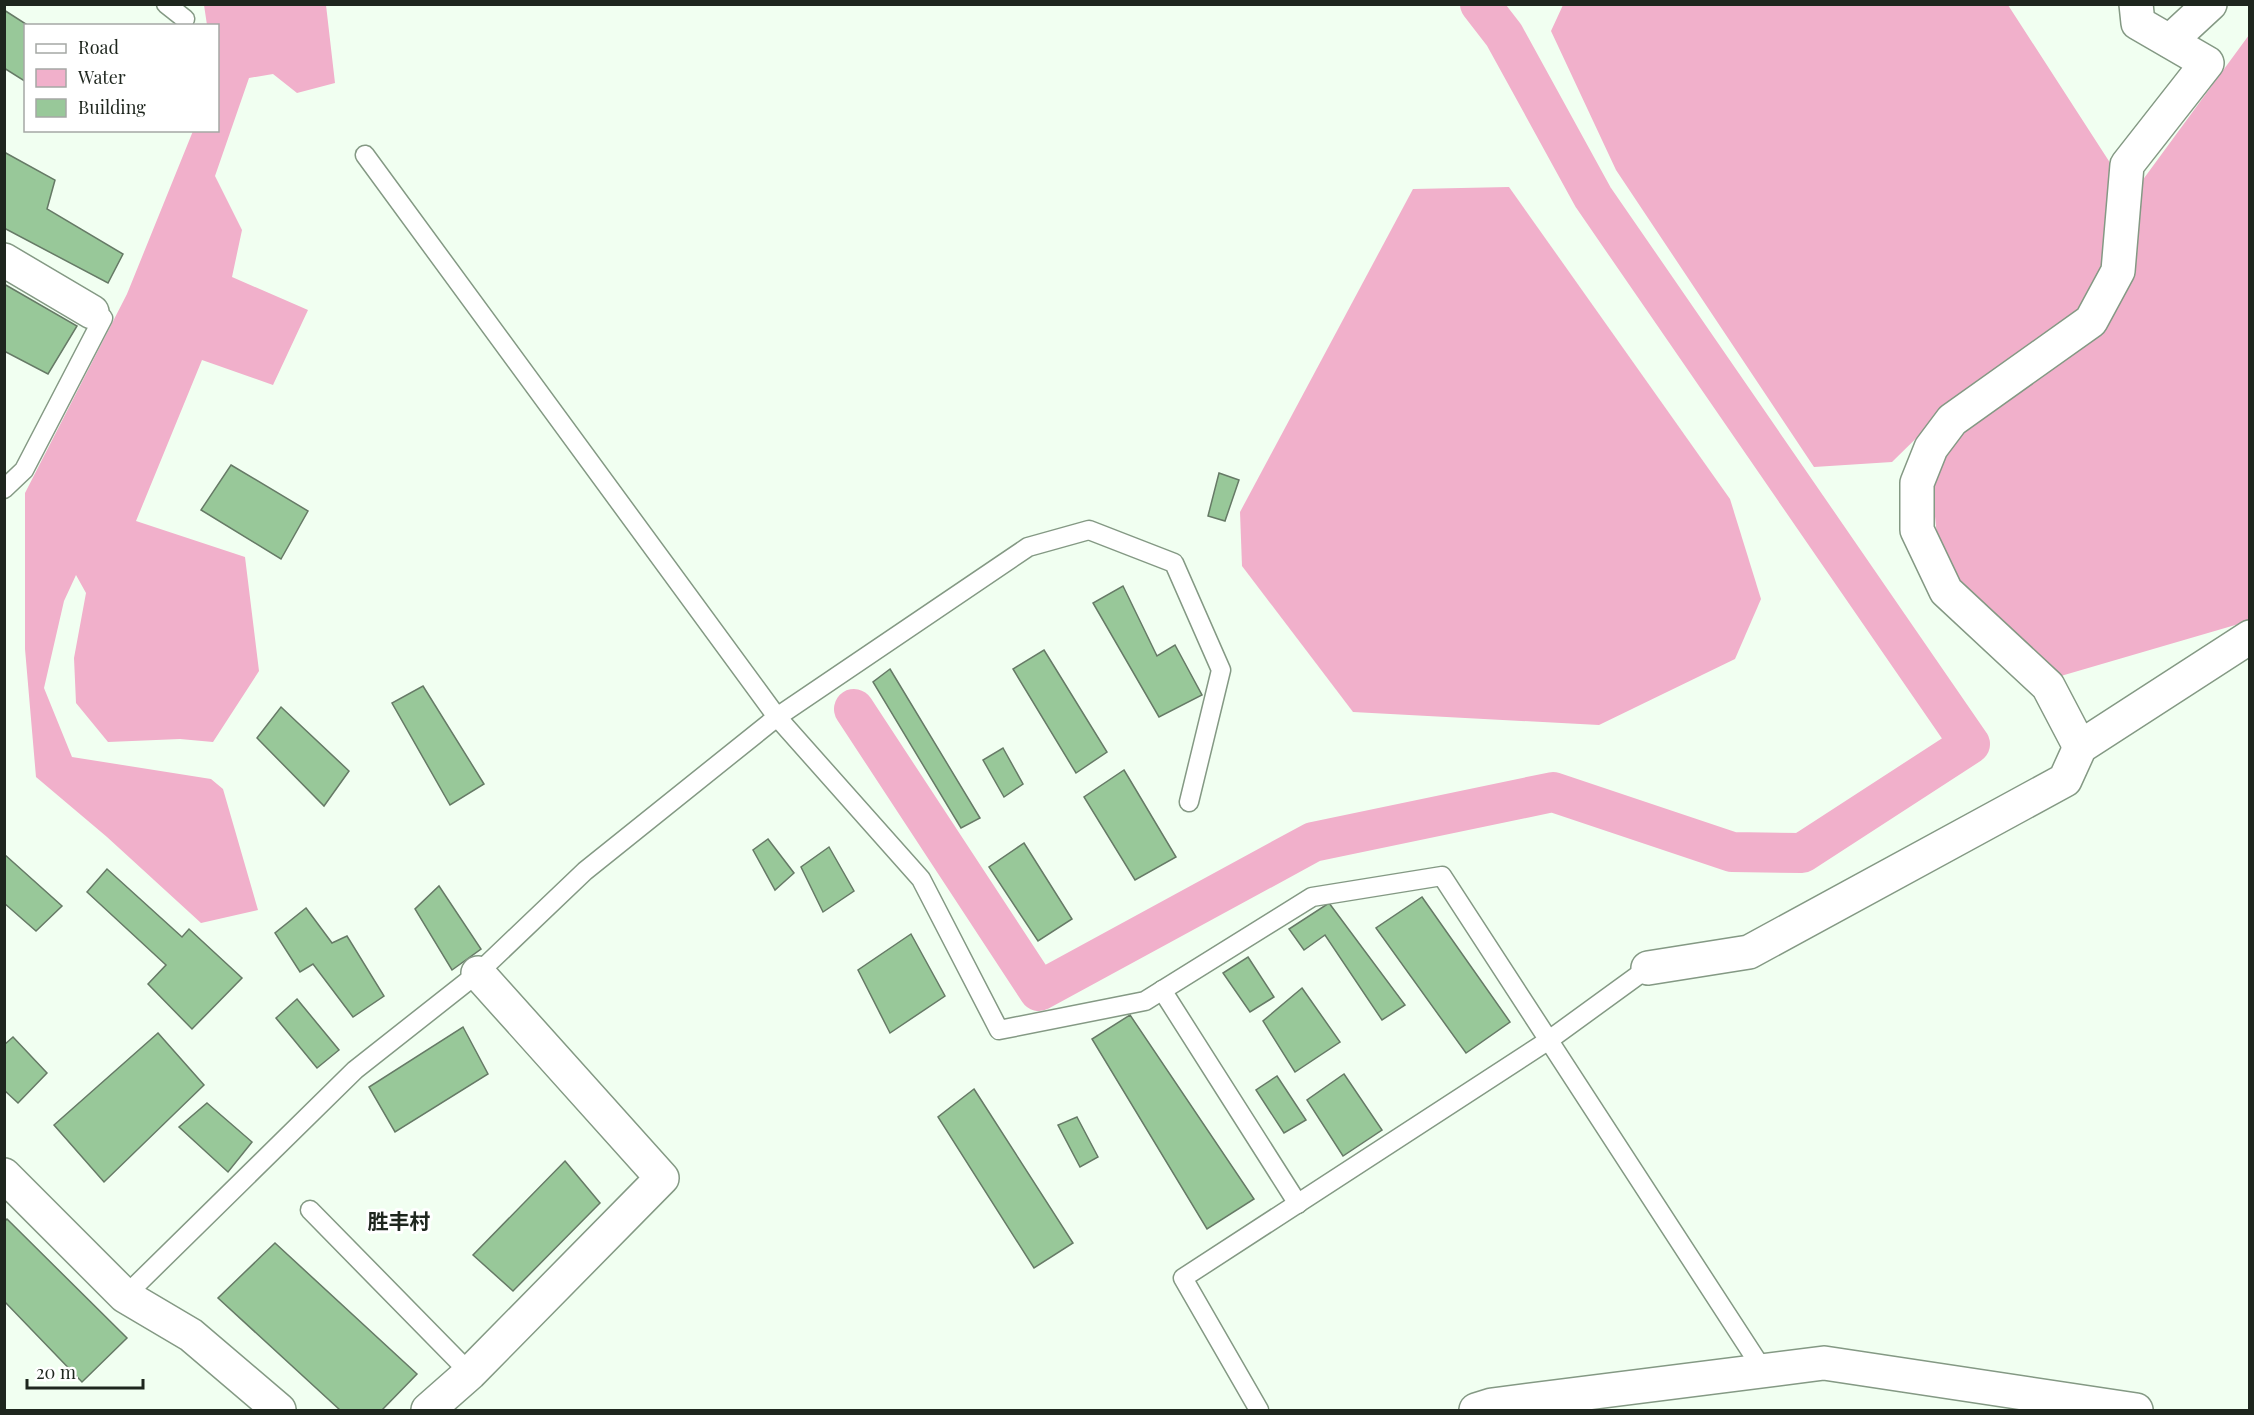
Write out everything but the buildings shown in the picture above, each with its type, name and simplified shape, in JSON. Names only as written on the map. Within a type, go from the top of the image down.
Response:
[{"type":"street","points":[[2080,747],[2048,686],[1946,591],[1917,530],[1917,483],[1931,448],[1952,420],[2091,321],[2118,272],[2127,165],[2206,63],[2138,23],[2136,4]]},
{"type":"street","points":[[2170,41],[2210,4]]},
{"type":"street","points":[[4,260],[92,312]]},
{"type":"street","points":[[1648,968],[1749,952],[2065,780],[2080,747],[2250,637]]},
{"type":"street","points":[[428,1410],[470,1372],[662,1178],[478,973]]},
{"type":"street","points":[[4,1175],[125,1296],[191,1335],[279,1410]]},
{"type":"street","points":[[1476,1410],[1504,1404],[1824,1362],[2136,1410]]},
{"type":"lane","points":[[166,4],[185,19]]},
{"type":"lane","points":[[365,155],[777,717],[921,879],[999,1030],[1144,1001],[1312,897],[1442,876],[1763,1370]]},
{"type":"lane","points":[[4,489],[24,470],[103,318],[92,312]]},
{"type":"lane","points":[[125,1296],[355,1070],[478,973],[585,871],[777,717],[1028,547],[1089,530],[1174,562],[1221,670],[1189,802]]},
{"type":"lane","points":[[1259,1410],[1183,1278],[1549,1040],[1648,968]]},
{"type":"lane","points":[[1162,990],[1298,1204]]},
{"type":"lane","points":[[310,1210],[470,1372]]},
{"type":"water","points":[[204,5],[326,5],[335,83],[297,93],[273,74],[249,78],[215,176],[242,230],[232,277],[308,310],[273,385],[202,360],[136,521],[245,557],[259,671],[213,742],[180,739],[108,742],[76,703],[74,658],[86,593],[76,575],[64,601],[44,688],[72,757],[211,779],[223,789],[258,910],[201,923],[107,837],[36,777],[25,649],[25,493],[127,294],[193,132],[219,132],[219,24],[207,24]]},
{"type":"water","points":[[1563,5],[2008,5],[2116,172],[2104,291],[1946,409],[1892,462],[1814,467],[1616,170],[1551,31]]},
{"type":"water","points":[[2249,35],[2249,621],[2054,678],[1941,577],[1931,476],[1956,429],[2097,331],[2139,185]]},
{"type":"water","points":[[1509,187],[1730,499],[1761,599],[1735,659],[1599,725],[1353,712],[1242,566],[1240,512],[1413,189]]},
{"type":"waterway","points":[[854,709],[1039,991],[1313,842],[1553,792],[1732,852],[1802,853],[1970,744],[1593,197],[1504,35],[1480,4]]},
{"type":"district","name":"胜丰村","points":[[399,1222]]}]
